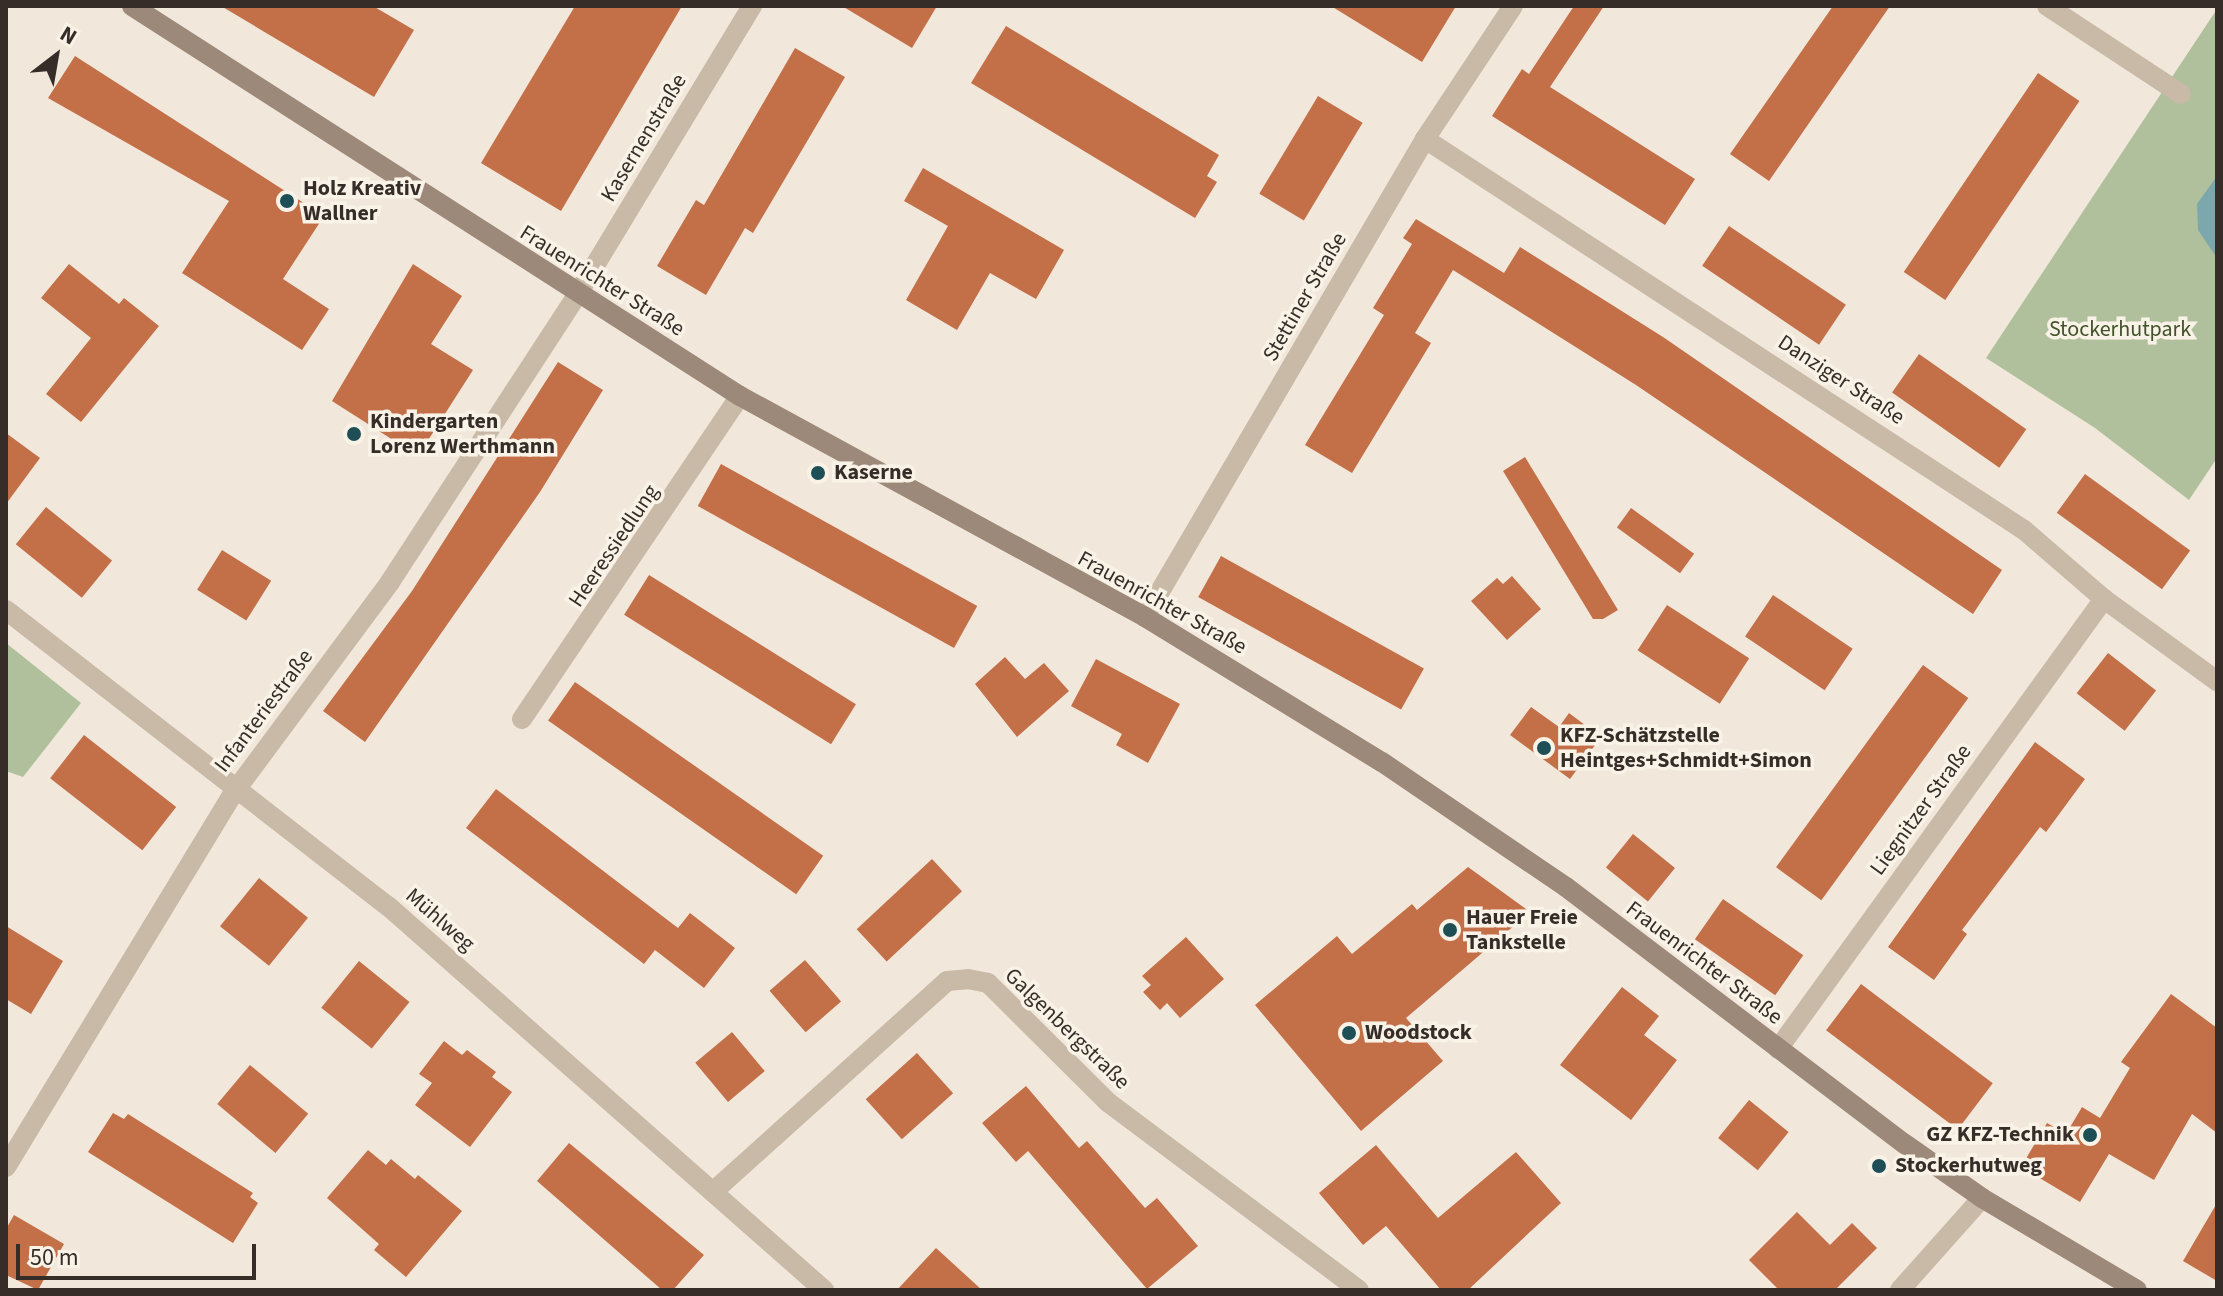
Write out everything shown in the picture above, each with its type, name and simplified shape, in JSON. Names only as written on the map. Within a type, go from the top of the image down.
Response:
[{"type":"main road","name":"Frauenrichter Straße","points":[[132,6],[577,295],[740,396],[1145,617],[1461,814],[1982,1198],[2137,1290]]},
{"type":"street","name":"Kasernenstraße","points":[[577,295],[752,6]]},
{"type":"street","name":"Stettiner Straße","points":[[1145,617],[1425,139],[1513,6]]},
{"type":"street","points":[[2047,6],[2181,94]]},
{"type":"street","name":"Danziger Straße","points":[[1425,139],[2024,530],[2104,599],[2217,681]]},
{"type":"street","name":"Infanteriestraße","points":[[6,1167],[235,791],[390,582],[577,295]]},
{"type":"street","name":"Heeressiedlung","points":[[522,719],[740,396]]},
{"type":"street","name":"Liegnitzer Straße","points":[[1778,1049],[2104,599]]},
{"type":"street","name":"Mühlweg","points":[[6,610],[235,791],[388,906],[715,1190],[824,1290]]},
{"type":"street","name":"Galgenbergstraße","points":[[715,1190],[947,981],[968,979],[988,983],[1133,1122],[1359,1290]]},
{"type":"street","points":[[1900,1290],[1982,1198]]},
{"type":"green space","name":"Stockerhutpark","points":[[2217,9],[2217,458],[2189,500],[2095,428],[1986,358]]},
{"type":"green space","points":[[6,643],[81,703],[23,777],[6,771]]},
{"type":"water","points":[[2217,176],[2217,258],[2198,230],[2197,204]]},
{"type":"building","points":[[221,6],[373,6],[414,30],[374,97]]},
{"type":"building","points":[[575,6],[682,6],[561,211],[481,163]]},
{"type":"building","points":[[842,6],[937,6],[912,48]]},
{"type":"building","points":[[1331,6],[1456,6],[1422,62]]},
{"type":"building","points":[[1574,6],[1604,6],[1550,87],[1695,179],[1665,225],[1492,116],[1522,69],[1529,74]]},
{"type":"building","points":[[1833,6],[1890,6],[1769,181],[1730,154]]},
{"type":"building","points":[[1006,26],[1219,155],[1207,176],[1217,182],[1195,218],[971,83]]},
{"type":"building","points":[[795,48],[845,77],[753,233],[745,228],[706,295],[657,266],[696,200],[704,205]]},
{"type":"building","points":[[75,56],[324,216],[283,279],[329,309],[302,350],[182,273],[229,201],[48,98]]},
{"type":"building","points":[[2038,73],[2079,101],[1945,300],[1904,272]]},
{"type":"building","points":[[1318,96],[1363,123],[1304,220],[1259,194]]},
{"type":"building","points":[[923,168],[1064,250],[1036,299],[990,273],[957,330],[906,300],[948,226],[904,201]]},
{"type":"building","points":[[1416,219],[1504,273],[1520,247],[1663,337],[2002,570],[1973,614],[1636,385],[1453,270],[1415,333],[1431,343],[1352,473],[1305,445],[1384,315],[1373,308],[1412,244],[1403,238]]},
{"type":"building","points":[[1729,226],[1846,305],[1819,345],[1702,266]]},
{"type":"building","points":[[69,264],[119,304],[124,298],[159,326],[81,422],[46,394],[91,338],[41,298]]},
{"type":"building","points":[[413,264],[462,296],[431,344],[473,370],[418,456],[332,401]]},
{"type":"building","points":[[1919,354],[2026,429],[1999,468],[1892,393]]},
{"type":"building","points":[[558,362],[603,390],[540,492],[365,742],[323,711],[412,591]]},
{"type":"building","points":[[6,433],[40,458],[6,504]]},
{"type":"building","points":[[1525,457],[1618,610],[1603,619],[1593,619],[1503,471]]},
{"type":"building","points":[[721,464],[977,606],[954,648],[698,506]]},
{"type":"building","points":[[2085,474],[2190,550],[2162,589],[2057,513]]},
{"type":"building","points":[[46,507],[112,560],[82,598],[16,544]]},
{"type":"building","points":[[1631,508],[1694,554],[1680,573],[1617,527]]},
{"type":"building","points":[[222,550],[271,581],[246,621],[197,590]]},
{"type":"building","points":[[1221,556],[1424,668],[1401,710],[1198,597]]},
{"type":"building","points":[[649,575],[856,704],[831,744],[624,615]]},
{"type":"building","points":[[1512,576],[1541,609],[1507,640],[1471,601],[1497,578],[1503,584]]},
{"type":"building","points":[[1773,595],[1853,649],[1825,690],[1745,636]]},
{"type":"building","points":[[1667,605],[1749,658],[1720,704],[1638,650]]},
{"type":"building","points":[[2108,653],[2156,691],[2125,731],[2077,693]]},
{"type":"building","points":[[1005,657],[1025,679],[1044,663],[1069,691],[1017,737],[975,684]]},
{"type":"building","points":[[1096,659],[1180,704],[1148,763],[1116,745],[1122,734],[1071,706]]},
{"type":"building","points":[[1923,665],[1968,698],[1821,900],[1776,867]]},
{"type":"building","points":[[575,682],[823,856],[796,894],[548,721]]},
{"type":"building","points":[[1531,707],[1559,727],[1569,713],[1601,737],[1570,779],[1510,735]]},
{"type":"building","points":[[84,735],[176,807],[142,850],[50,778]]},
{"type":"building","points":[[2035,742],[2085,779],[2046,832],[2040,827],[1962,930],[1967,934],[1934,980],[1888,947]]},
{"type":"building","points":[[496,789],[678,928],[690,913],[735,948],[704,988],[655,950],[644,964],[466,828]]},
{"type":"building","points":[[1633,834],[1675,868],[1648,901],[1606,867]]},
{"type":"building","points":[[932,859],[962,891],[887,961],[857,929]]},
{"type":"building","points":[[1468,867],[1530,912],[1406,1018],[1443,1061],[1361,1131],[1255,1005],[1337,936],[1352,954],[1412,904],[1417,910]]},
{"type":"building","points":[[259,878],[308,918],[269,966],[220,926]]},
{"type":"building","points":[[1723,899],[1803,955],[1775,995],[1695,939]]},
{"type":"building","points":[[6,926],[63,961],[31,1014],[6,999]]},
{"type":"building","points":[[1186,937],[1224,979],[1180,1018],[1167,1003],[1160,1010],[1143,992],[1151,985],[1142,976]]},
{"type":"building","points":[[805,960],[841,1002],[806,1032],[770,991]]},
{"type":"building","points":[[359,961],[410,1002],[372,1049],[321,1008]]},
{"type":"building","points":[[1861,984],[1993,1083],[1958,1130],[1826,1030]]},
{"type":"building","points":[[1622,987],[1659,1016],[1644,1035],[1677,1060],[1631,1120],[1560,1065]]},
{"type":"building","points":[[2171,994],[2217,1028],[2217,1133],[2192,1114],[2154,1180],[2109,1154],[2080,1202],[2021,1167],[2047,1123],[2066,1134],[2082,1107],[2100,1118],[2130,1068],[2121,1062]]},
{"type":"building","points":[[732,1032],[765,1071],[728,1102],[695,1063]]},
{"type":"building","points":[[444,1041],[462,1055],[467,1050],[496,1072],[492,1077],[512,1092],[470,1147],[415,1105],[432,1083],[419,1074]]},
{"type":"building","points":[[917,1053],[953,1093],[902,1139],[866,1099]]},
{"type":"building","points":[[250,1065],[308,1114],[275,1153],[217,1104]]},
{"type":"building","points":[[1026,1086],[1079,1148],[1087,1141],[1145,1208],[1157,1198],[1198,1246],[1147,1289],[1028,1151],[1016,1162],[982,1123]]},
{"type":"building","points":[[1749,1100],[1789,1132],[1758,1170],[1718,1138]]},
{"type":"building","points":[[113,1113],[124,1119],[128,1114],[253,1193],[250,1197],[258,1203],[233,1243],[88,1152]]},
{"type":"building","points":[[569,1143],[704,1255],[673,1290],[662,1290],[537,1181]]},
{"type":"building","points":[[1376,1145],[1438,1218],[1516,1152],[1561,1203],[1468,1290],[1441,1290],[1386,1226],[1363,1245],[1319,1193]]},
{"type":"building","points":[[368,1150],[386,1165],[391,1159],[415,1179],[418,1175],[462,1211],[406,1277],[374,1250],[379,1244],[327,1198]]},
{"type":"building","points":[[2217,1203],[2217,1281],[2183,1261]]},
{"type":"building","points":[[1797,1212],[1830,1245],[1852,1223],[1877,1248],[1835,1290],[1779,1290],[1749,1260]]},
{"type":"building","points":[[14,1215],[64,1244],[38,1290],[6,1275],[6,1229]]},
{"type":"building","points":[[936,1248],[982,1290],[897,1290]]},
{"type":"place","name":"Holz Kreativ Wallner","points":[[287,201]]},
{"type":"place","name":"Kindergarten Lorenz Werthmann","points":[[354,434]]},
{"type":"place","name":"Kaserne","points":[[818,473]]},
{"type":"place","name":"KFZ-Schätzstelle Heintges+Schmidt+Simon","points":[[1544,748]]},
{"type":"place","name":"Hauer Freie Tankstelle","points":[[1450,930]]},
{"type":"place","name":"Woodstock","points":[[1349,1033]]},
{"type":"place","name":"GZ KFZ-Technik","points":[[2090,1135]]},
{"type":"place","name":"Stockerhutweg","points":[[1879,1166]]}]
